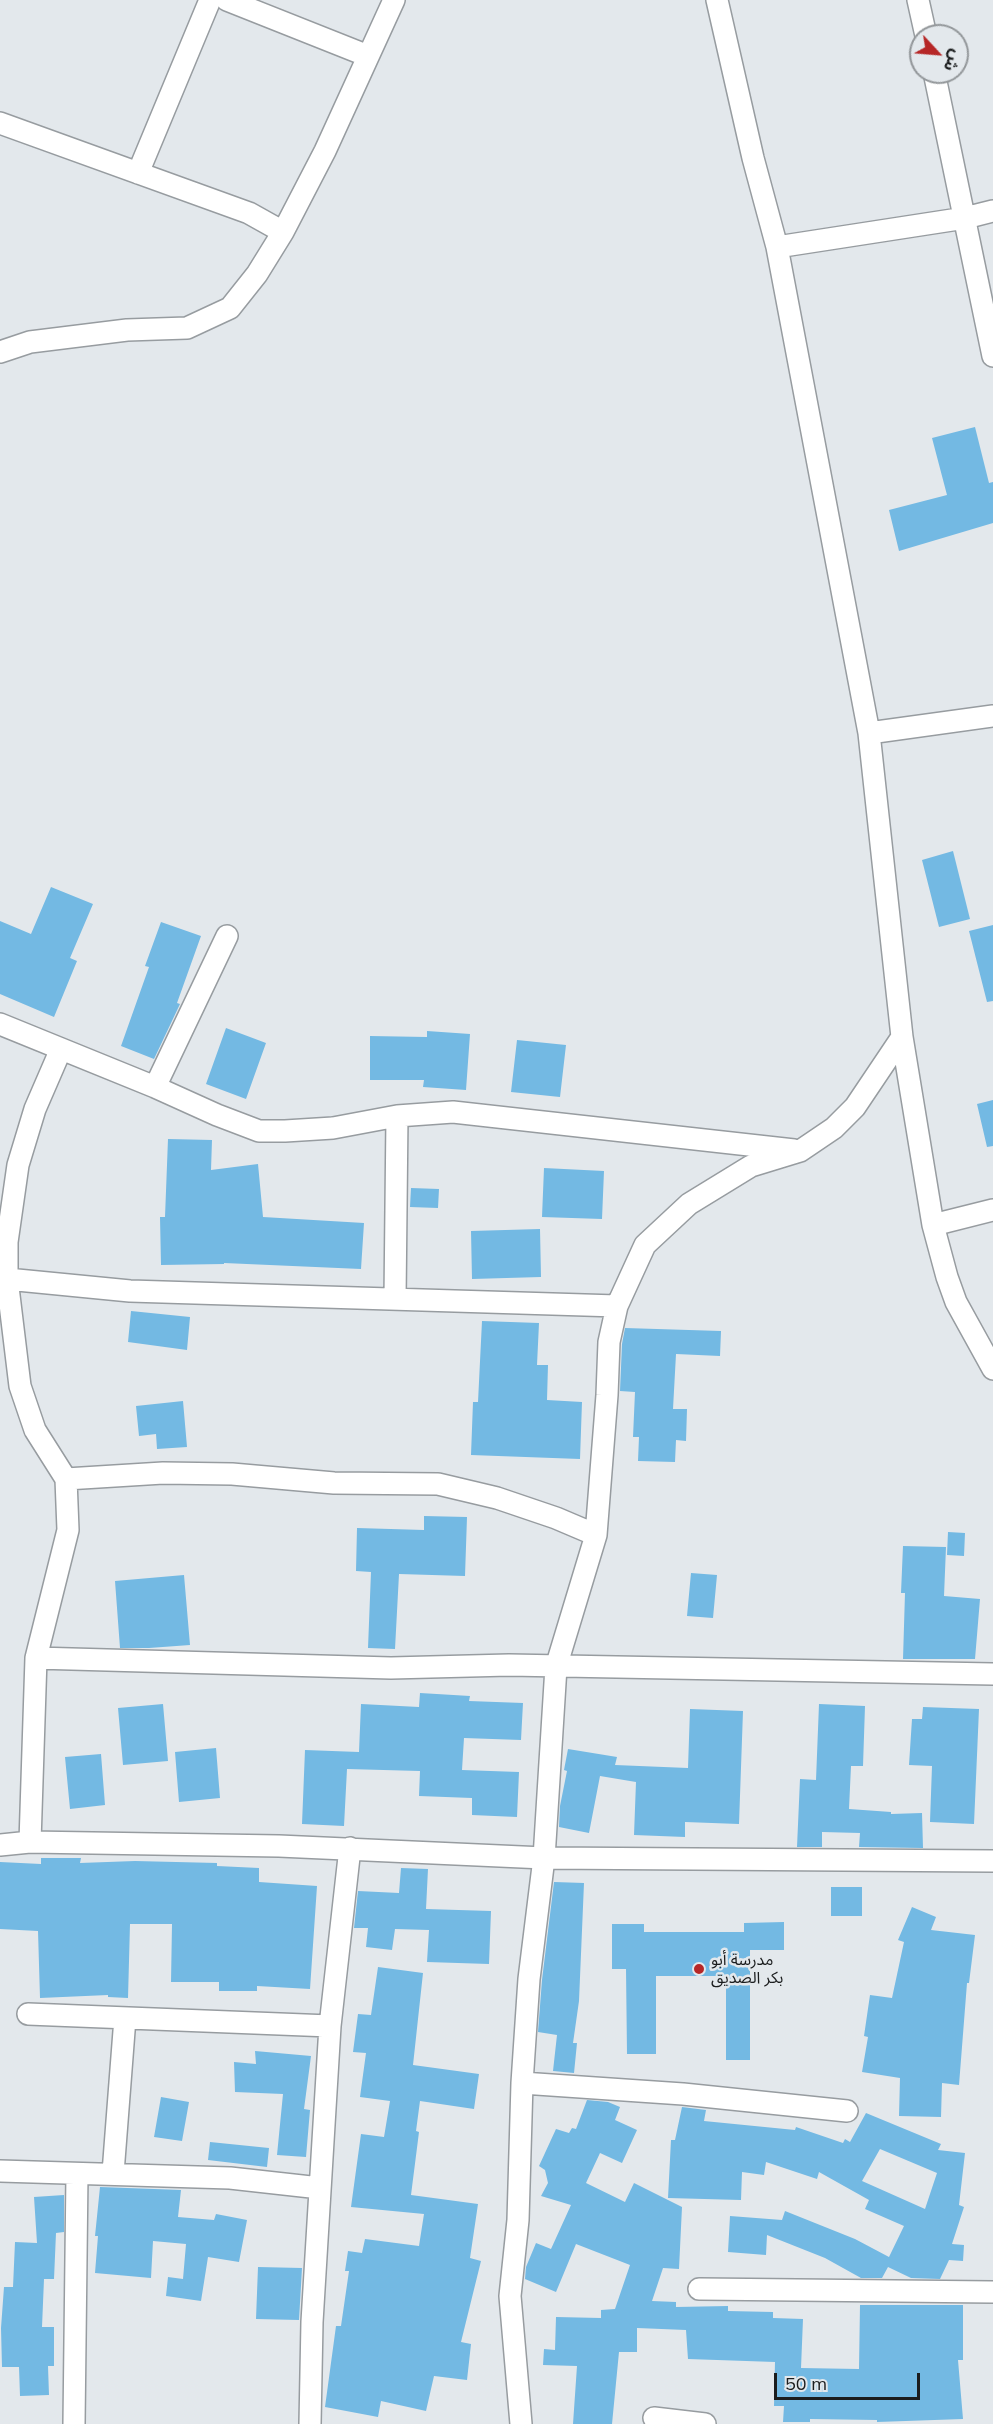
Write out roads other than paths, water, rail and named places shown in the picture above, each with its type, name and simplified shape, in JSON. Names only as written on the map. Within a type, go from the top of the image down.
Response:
[{"type":"street","points":[[138,174],[210,0]]},
{"type":"street","points":[[227,0],[368,56]]},
{"type":"street","points":[[0,352],[30,342],[127,330],[187,328],[230,308],[257,274],[283,232],[325,151],[394,0]]},
{"type":"street","points":[[717,0],[753,158],[777,247],[869,733],[902,1038],[933,1225],[956,1302],[993,1369]]},
{"type":"street","points":[[918,0],[923,24]]},
{"type":"street","points":[[937,84],[993,356]]},
{"type":"street","points":[[0,123],[249,213],[283,232]]},
{"type":"street","points":[[777,247],[965,218],[993,211]]},
{"type":"street","points":[[869,733],[993,716]]},
{"type":"street","points":[[154,1087],[227,936]]},
{"type":"street","points":[[0,1024],[259,1131],[333,1128],[397,1116],[453,1112],[509,1116],[800,1150]]},
{"type":"street","points":[[521,2424],[510,2296],[518,2220],[522,2083],[529,1979],[544,1858],[556,1667],[596,1535],[609,1342],[617,1306],[645,1245],[689,1204],[751,1166],[800,1150],[834,1128],[855,1107],[902,1038]]},
{"type":"street","points":[[30,1842],[36,1658],[68,1530],[66,1479],[35,1430],[20,1386],[7,1279],[7,1242],[18,1165],[35,1109],[61,1049]]},
{"type":"street","points":[[395,1299],[397,1116]]},
{"type":"street","points":[[933,1225],[993,1210]]},
{"type":"street","points":[[7,1279],[130,1291],[617,1306]]},
{"type":"street","points":[[66,1479],[163,1473],[232,1474],[334,1483],[438,1484],[497,1498],[556,1518],[596,1535]]},
{"type":"street","points":[[36,1658],[391,1668],[509,1665],[993,1674]]},
{"type":"street","points":[[0,1845],[30,1842],[350,1848],[544,1858],[993,1861]]},
{"type":"street","points":[[310,2424],[312,2322],[330,2026],[350,1848]]},
{"type":"street","points":[[28,2014],[330,2026]]},
{"type":"street","points":[[113,2173],[125,2018]]},
{"type":"street","points":[[522,2083],[683,2094],[848,2110]]},
{"type":"street","points":[[0,2171],[230,2178],[320,2188]]},
{"type":"street","points":[[74,2424],[78,2174]]},
{"type":"street","points":[[699,2289],[993,2292]]},
{"type":"street","points":[[654,2418],[705,2424]]},
{"type":"place","name":"مدرسة أبو بكر الصديق","points":[[699,1969]]}]
